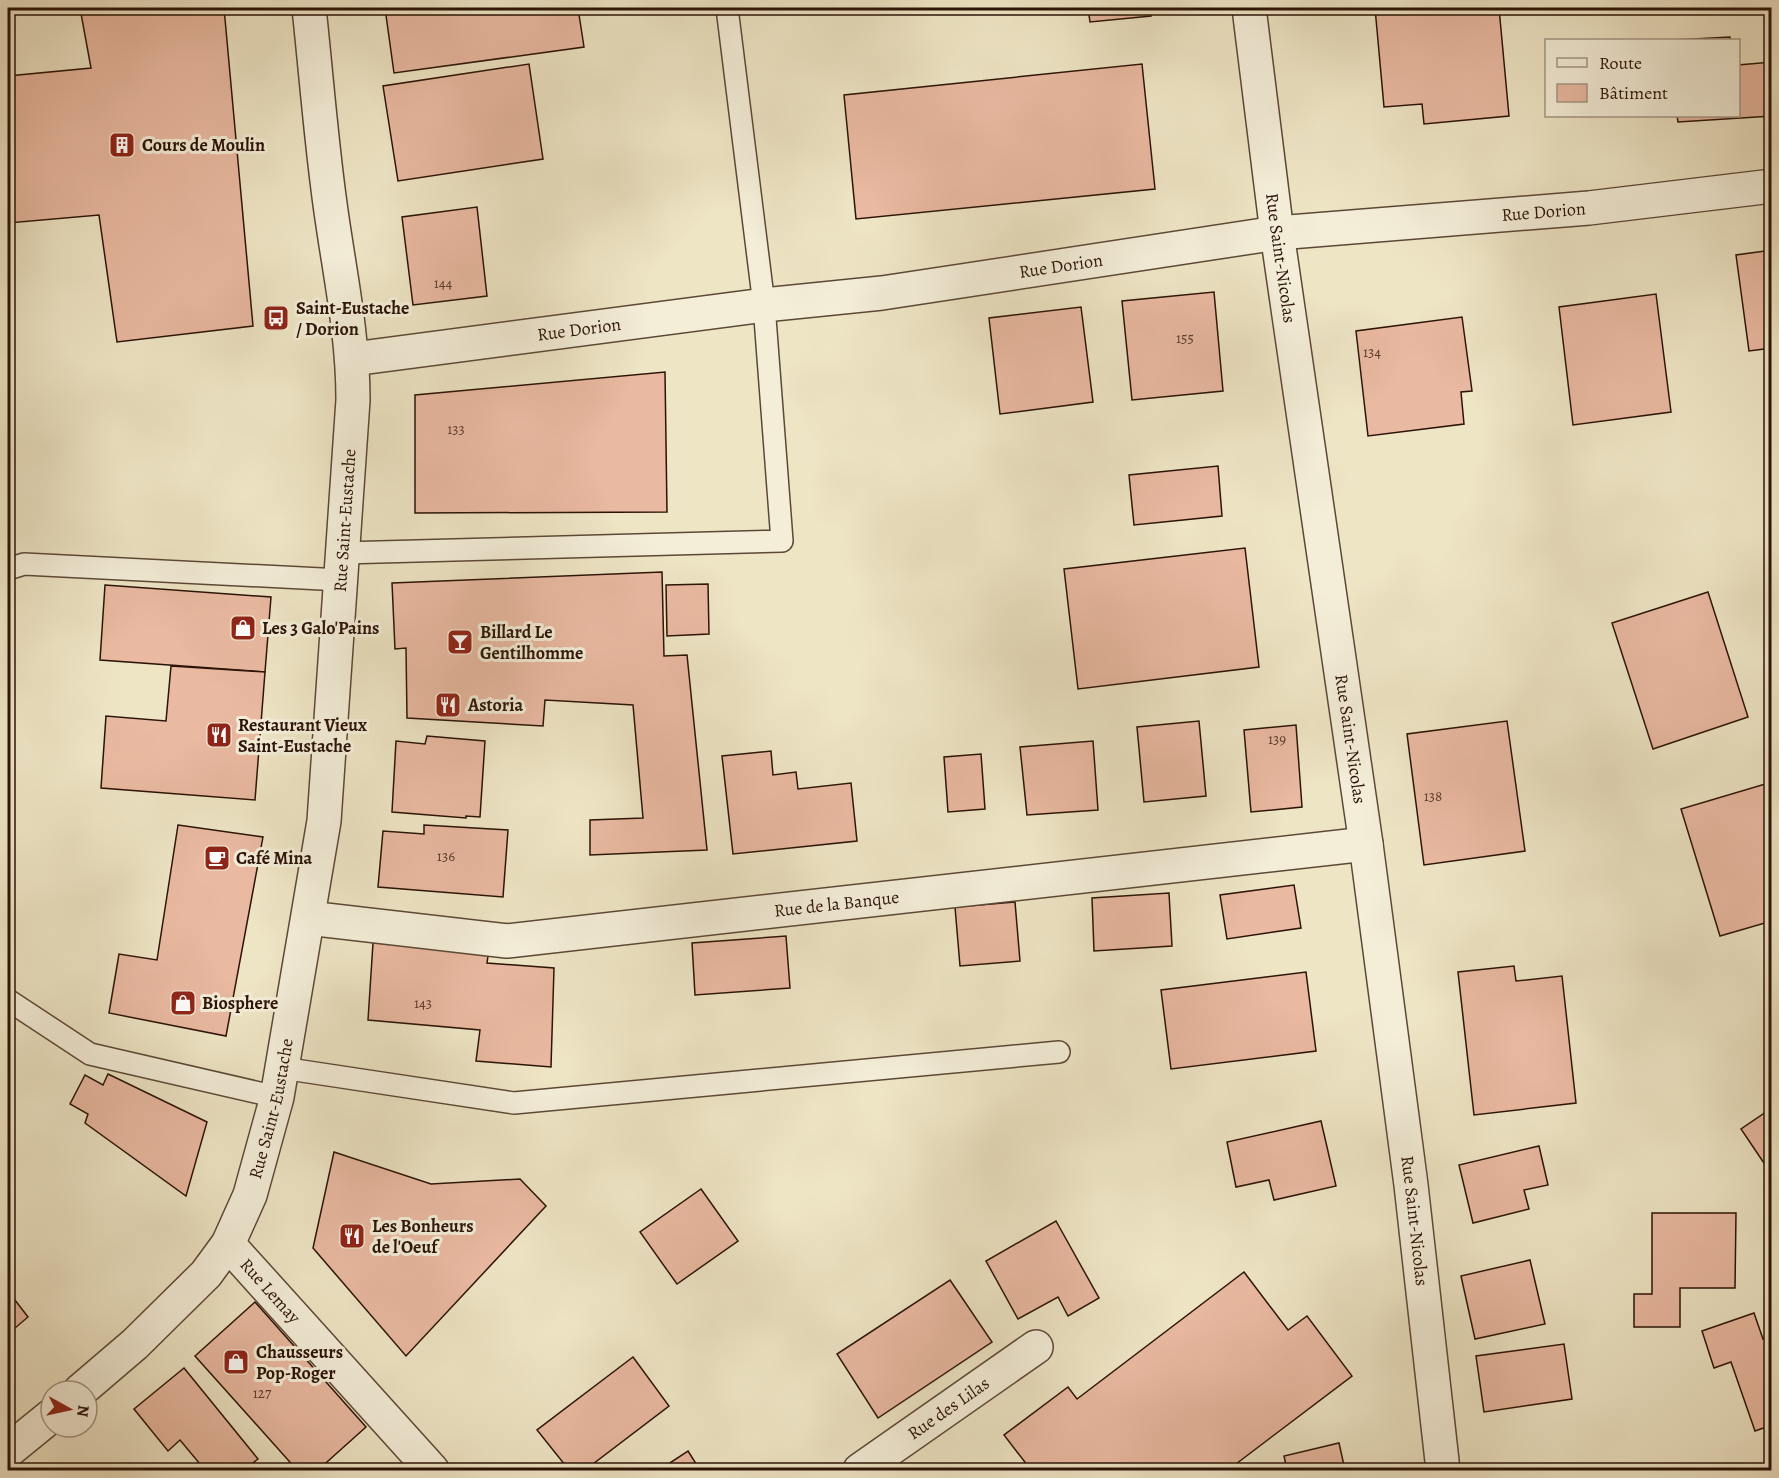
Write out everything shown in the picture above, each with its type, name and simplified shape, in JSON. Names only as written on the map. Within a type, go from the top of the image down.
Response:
[{"type":"street","name":"Rue Saint-Eustache","points":[[94,1379],[135,1344],[206,1274],[228,1244],[250,1195],[280,1082],[324,820],[353,400],[347,308],[330,204],[309,8]]},
{"type":"street","name":"Rue Saint-Nicolas","points":[[1249,8],[1276,232],[1366,844],[1411,1185],[1443,1470]]},
{"type":"street","name":"Rue Dorion","points":[[352,359],[764,305],[882,293],[1276,232],[1589,208],[1772,186]]},
{"type":"street","name":"Rue de la Banque","points":[[308,918],[507,941],[1366,844]]},
{"type":"street","name":"Rue Lemay","points":[[228,1244],[432,1470]]},
{"type":"street","name":"Rue des Lilas","points":[[860,1470],[1036,1347]]},
{"type":"street","points":[[8,1450],[39,1425]]},
{"type":"lane","points":[[8,569],[24,564],[341,566],[782,541],[764,305],[727,8]]},
{"type":"lane","points":[[8,1000],[90,1054],[280,1082],[514,1103],[1059,1052]]},
{"type":"building","name":"Cours de Moulin","points":[[80,8],[224,8],[253,326],[117,342],[99,215],[8,223],[8,76],[91,68]]},
{"type":"building","points":[[385,8],[578,8],[584,47],[394,73]]},
{"type":"building","points":[[1088,8],[1151,8],[1151,16],[1090,22]]},
{"type":"building","points":[[1375,8],[1499,8],[1509,116],[1424,124],[1422,104],[1384,107]]},
{"type":"building","points":[[1730,37],[1730,39],[1692,39]]},
{"type":"building","points":[[1772,62],[1772,116],[1678,122],[1677,117],[1740,117],[1740,65]]},
{"type":"building","points":[[529,64],[543,159],[398,181],[383,86]]},
{"type":"building","points":[[1142,64],[1155,189],[856,219],[844,95]]},
{"type":"building","points":[[477,207],[487,296],[413,305],[402,217]]},
{"type":"building","points":[[1772,250],[1772,348],[1749,351],[1736,255]]},
{"type":"building","points":[[1214,292],[1223,391],[1132,400],[1122,301]]},
{"type":"building","points":[[1656,294],[1671,412],[1573,425],[1559,307]]},
{"type":"building","points":[[1081,307],[1093,402],[1000,414],[989,318]]},
{"type":"building","points":[[1462,317],[1472,391],[1461,392],[1464,424],[1368,436],[1356,331]]},
{"type":"building","points":[[665,372],[667,512],[415,513],[415,395]]},
{"type":"building","points":[[1218,466],[1222,516],[1134,525],[1129,475]]},
{"type":"building","points":[[1245,548],[1259,667],[1078,689],[1064,569]]},
{"type":"building","points":[[662,572],[664,656],[687,655],[707,850],[590,855],[590,820],[643,818],[633,705],[545,700],[543,726],[407,718],[406,648],[395,649],[392,583]]},
{"type":"building","points":[[708,584],[709,634],[667,636],[666,585]]},
{"type":"building","points":[[105,585],[271,597],[265,672],[100,660]]},
{"type":"building","points":[[1708,592],[1748,717],[1653,749],[1612,623]]},
{"type":"building","points":[[171,666],[265,672],[255,800],[101,788],[106,716],[166,721]]},
{"type":"building","points":[[1199,721],[1206,796],[1144,802],[1137,727]]},
{"type":"building","points":[[1507,721],[1525,851],[1424,865],[1407,734]]},
{"type":"building","points":[[1296,725],[1302,807],[1251,812],[1244,730]]},
{"type":"building","points":[[427,736],[485,741],[480,817],[392,812],[396,741],[425,744]]},
{"type":"building","points":[[1093,741],[1098,810],[1027,815],[1020,747]]},
{"type":"building","points":[[771,751],[773,775],[796,772],[798,789],[851,783],[857,841],[733,854],[722,756]]},
{"type":"building","points":[[981,754],[985,809],[948,812],[944,757]]},
{"type":"building","points":[[1772,782],[1772,921],[1720,936],[1681,809]]},
{"type":"building","points":[[178,825],[263,837],[226,1036],[109,1013],[119,954],[157,960]]},
{"type":"building","points":[[424,825],[508,830],[503,897],[378,887],[383,831],[424,834]]},
{"type":"building","points":[[1294,885],[1301,928],[1227,939],[1220,895]]},
{"type":"building","points":[[1169,893],[1172,946],[1094,951],[1092,898]]},
{"type":"building","points":[[1015,902],[1020,961],[960,966],[955,907]]},
{"type":"building","points":[[786,936],[790,988],[695,995],[692,943]]},
{"type":"building","points":[[373,943],[489,949],[487,963],[554,968],[551,1067],[476,1061],[480,1030],[368,1020]]},
{"type":"building","points":[[1514,966],[1516,981],[1562,976],[1576,1103],[1474,1115],[1458,972]]},
{"type":"building","points":[[1306,972],[1316,1051],[1171,1069],[1161,990]]},
{"type":"building","points":[[108,1074],[207,1122],[186,1196],[85,1123],[88,1114],[70,1104],[85,1075],[103,1085]]},
{"type":"building","points":[[1772,1108],[1772,1175],[1741,1129]]},
{"type":"building","points":[[1321,1121],[1336,1186],[1274,1200],[1269,1180],[1236,1187],[1227,1142]]},
{"type":"building","points":[[1539,1146],[1548,1185],[1524,1190],[1529,1209],[1473,1223],[1459,1165]]},
{"type":"building","points":[[334,1152],[431,1184],[520,1179],[546,1206],[406,1356],[313,1248]]},
{"type":"building","points":[[701,1189],[738,1241],[677,1284],[640,1232]]},
{"type":"building","points":[[1652,1213],[1736,1213],[1735,1288],[1680,1288],[1680,1327],[1634,1327],[1634,1294],[1652,1294]]},
{"type":"building","points":[[1056,1221],[1099,1298],[1068,1316],[1058,1297],[1018,1319],[986,1261]]},
{"type":"building","points":[[1530,1260],[1545,1324],[1475,1339],[1461,1276]]},
{"type":"building","points":[[1244,1272],[1288,1330],[1307,1316],[1352,1376],[1228,1470],[1031,1470],[1004,1435],[1068,1387],[1077,1399]]},
{"type":"building","points":[[950,1280],[992,1342],[878,1418],[837,1354]]},
{"type":"building","points":[[8,1291],[28,1317],[8,1334]]},
{"type":"building","points":[[255,1302],[366,1427],[318,1470],[297,1470],[195,1356]]},
{"type":"building","points":[[1754,1313],[1763,1339],[1772,1336],[1772,1425],[1755,1431],[1731,1362],[1714,1368],[1702,1331]]},
{"type":"building","points":[[1564,1344],[1572,1399],[1484,1412],[1476,1356]]},
{"type":"building","points":[[633,1357],[669,1406],[585,1470],[569,1470],[537,1430]]},
{"type":"building","points":[[184,1368],[258,1459],[244,1470],[205,1470],[180,1440],[168,1451],[134,1409]]},
{"type":"building","points":[[1339,1443],[1345,1470],[1287,1470],[1284,1456]]},
{"type":"building","points":[[688,1451],[700,1470],[659,1470]]},
{"type":"place","name":"Cours de Moulin","points":[[122,145]]},
{"type":"place","name":"Saint-Eustache / Dorion","points":[[276,318]]},
{"type":"place","name":"Les 3 Galo'Pains","points":[[243,628]]},
{"type":"place","name":"Billard Le Gentilhomme","points":[[460,642]]},
{"type":"place","name":"Astoria","points":[[448,705]]},
{"type":"place","name":"Restaurant Vieux Saint-Eustache","points":[[219,735]]},
{"type":"place","name":"Café Mina","points":[[217,858]]},
{"type":"place","name":"Biosphere","points":[[183,1003]]},
{"type":"place","name":"Les Bonheurs de l'Oeuf","points":[[352,1236]]},
{"type":"place","name":"Chausseurs Pop-Roger","points":[[236,1362]]}]
